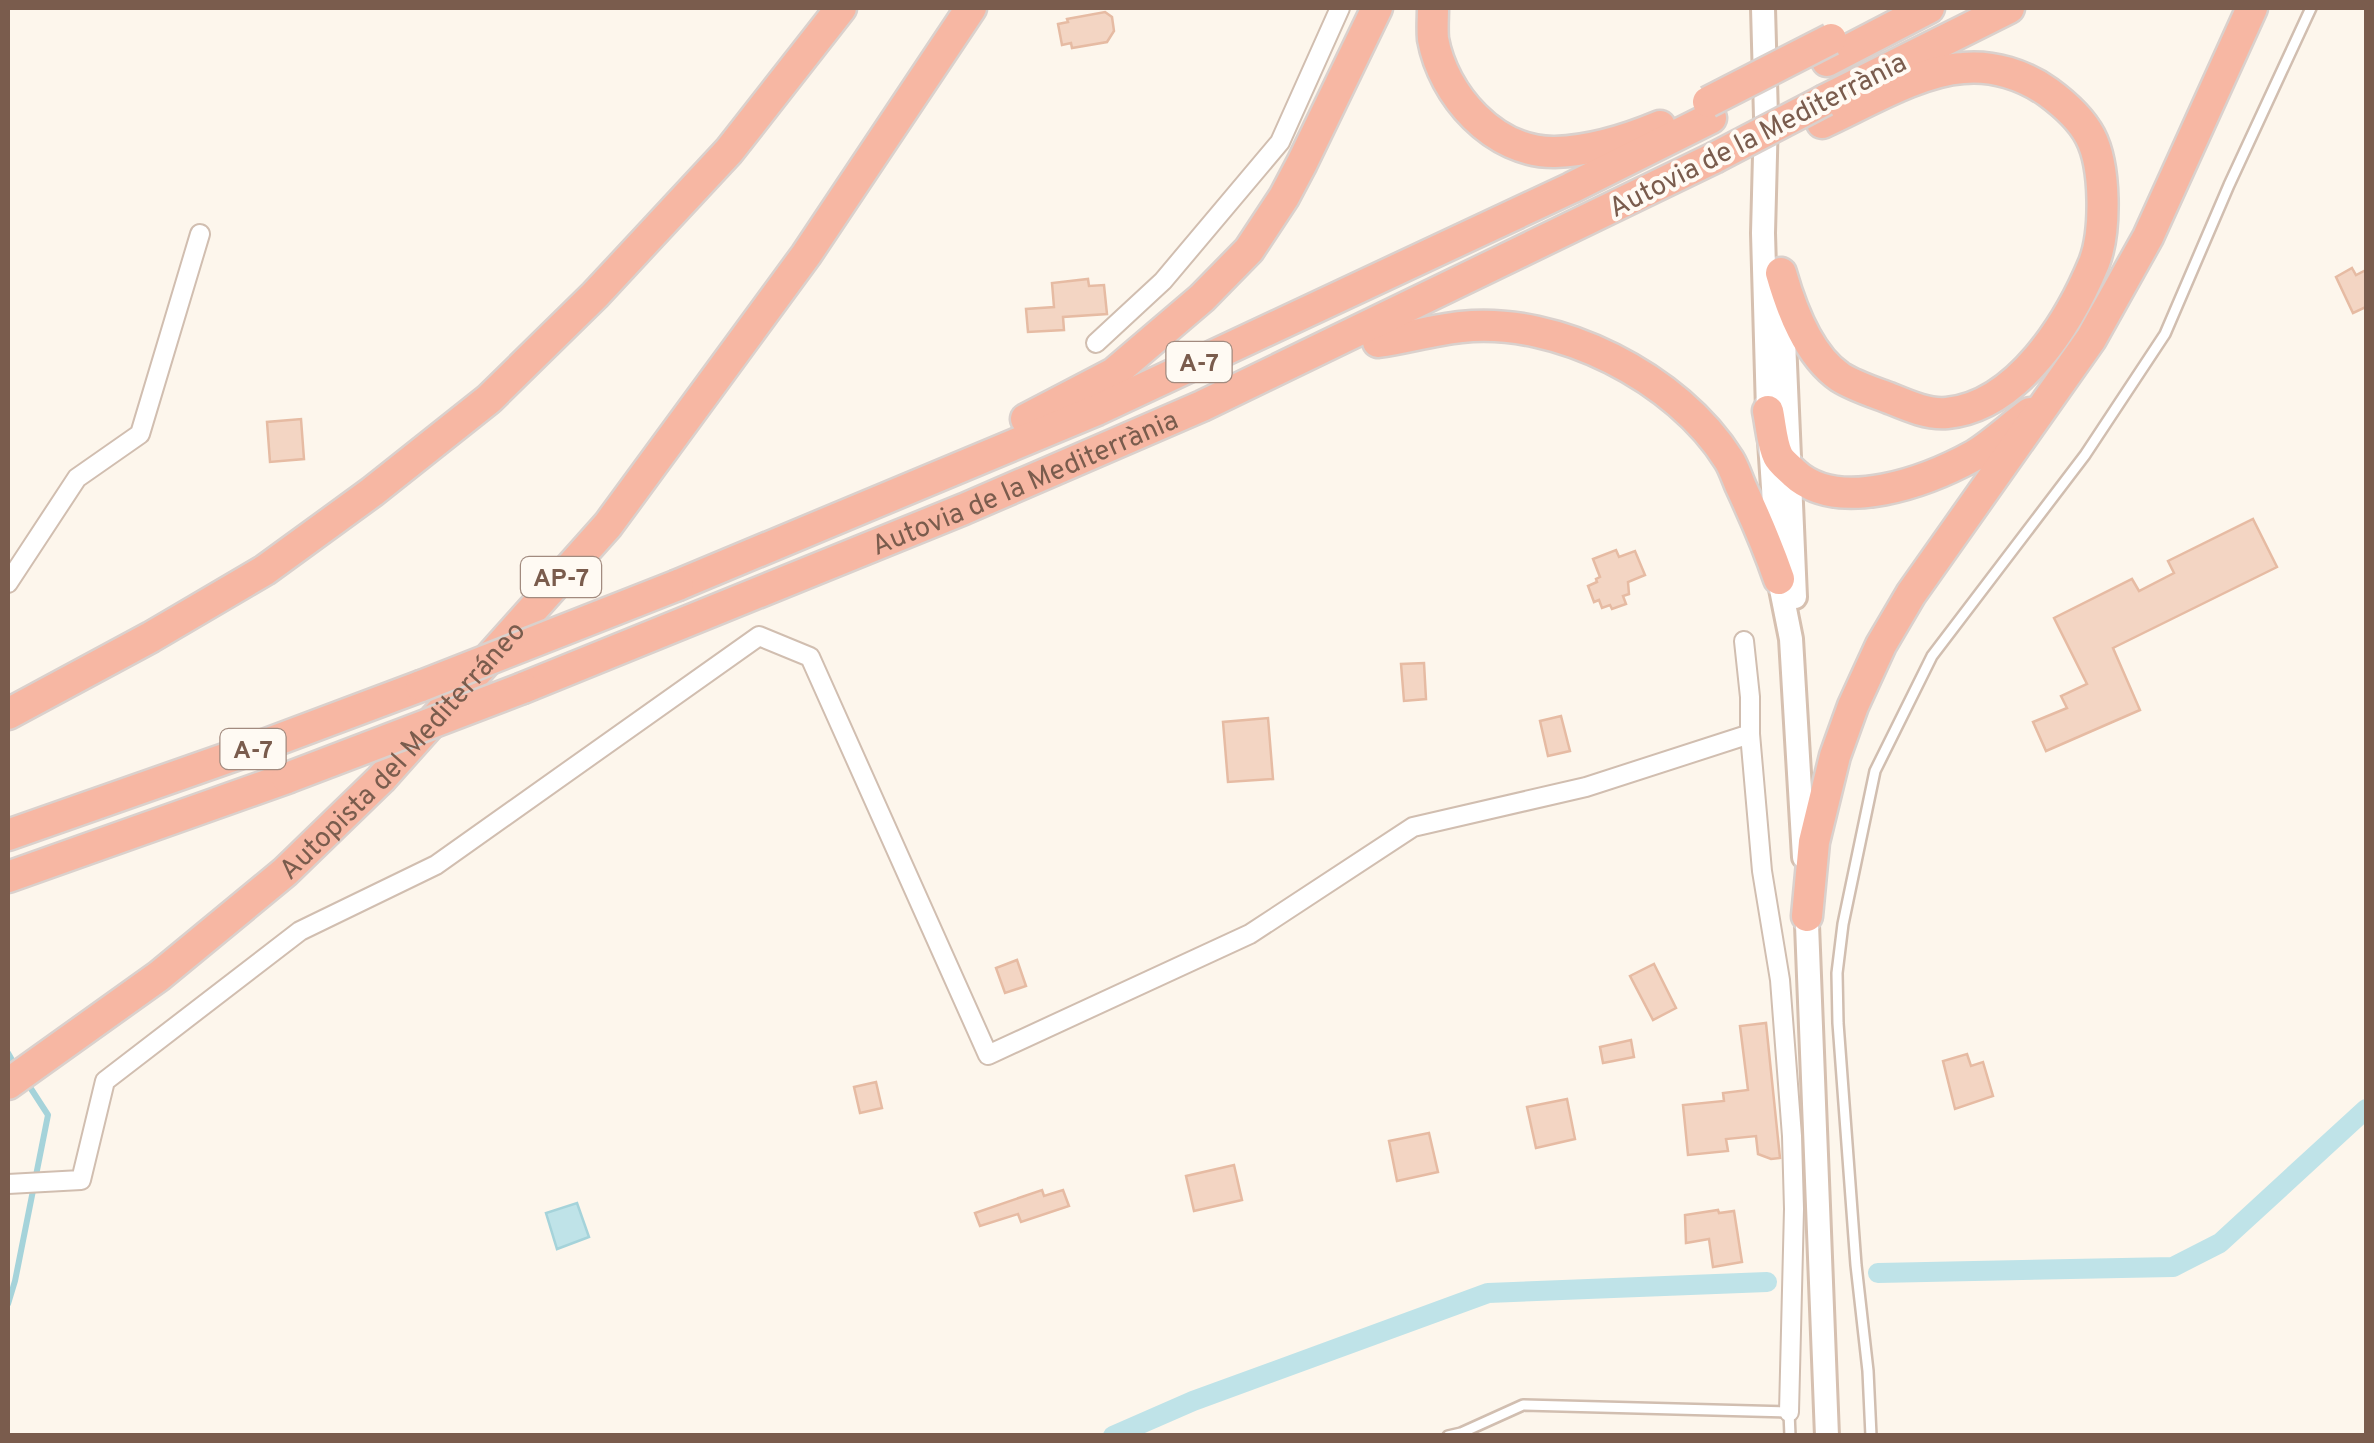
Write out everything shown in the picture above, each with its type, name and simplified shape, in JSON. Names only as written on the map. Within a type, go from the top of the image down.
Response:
[{"type":"highway","points":[[8,714],[265,570],[372,492],[488,398],[595,295],[728,150],[841,8]]},
{"type":"highway","name":"Autopista del Mediterráneo","points":[[8,1084],[159,976],[285,872],[381,779],[608,525],[806,255],[970,8]]},
{"type":"highway","points":[[873,504],[907,472],[1037,414],[1114,373],[1202,298],[1249,250],[1284,197],[1377,8]]},
{"type":"highway","points":[[1433,8],[1433,38],[1444,74],[1458,99],[1504,140],[1532,150],[1583,148],[1709,110]]},
{"type":"highway","points":[[1829,50],[1890,8]]},
{"type":"highway","name":"Autovia de la Mediterrània","points":[[8,835],[421,686],[678,585],[1114,402],[1571,188],[1709,110],[1829,50],[1929,8]]},
{"type":"highway","name":"Autovia de la Mediterrània","points":[[8,877],[287,778],[523,688],[964,509],[1202,406],[1715,166],[1824,112],[2009,8]]},
{"type":"highway","points":[[1807,916],[1814,842],[1835,756],[1880,645],[1911,594],[2092,339],[2148,237],[2252,8]]},
{"type":"highway","points":[[1781,273],[1802,332],[1839,377],[1914,408],[1944,414],[1977,407],[2008,388],[2044,350],[2095,260],[2103,209],[2101,172],[2090,136],[2063,103],[2030,80],[1982,67],[1959,68],[1929,74],[1824,112]]},
{"type":"highway","points":[[1202,406],[1256,396],[1378,342],[1715,166]]},
{"type":"highway","points":[[1378,342],[1462,327],[1504,327],[1563,339],[1610,356],[1669,396],[1696,420],[1729,460],[1780,578]]},
{"type":"highway","points":[[1768,411],[1778,457],[1805,482],[1825,491],[1845,493],[1880,490],[1932,476],[1977,453],[2058,388]]},
{"type":"street","points":[[1096,343],[1163,281],[1280,142],[1340,8]]},
{"type":"street","points":[[1763,8],[1768,411],[1780,578],[1791,639],[1807,916],[1827,1436]]},
{"type":"street","points":[[1766,116],[1781,273],[1796,596],[1791,639]]},
{"type":"street","points":[[8,583],[76,478],[140,434],[200,234]]},
{"type":"street","points":[[8,1184],[81,1180],[105,1081],[300,931],[436,865],[759,636],[810,657],[988,1055],[1250,934],[1413,827],[1586,787],[1750,734]]},
{"type":"street","points":[[1744,641],[1762,871],[1780,980],[1792,1136],[1794,1209],[1788,1412]]},
{"type":"lane","points":[[1871,1436],[1837,972],[1846,905],[1875,771],[1932,656],[2085,455],[2165,334],[2310,8]]},
{"type":"lane","points":[[1448,1436],[1523,1404],[1788,1412],[1790,1436]]},
{"type":"water","points":[[577,1203],[589,1237],[557,1249],[546,1213]]},
{"type":"building","points":[[1105,12],[1112,17],[1114,31],[1107,42],[1072,48],[1071,43],[1062,45],[1058,24]]},
{"type":"building","points":[[2352,268],[2356,275],[2366,270],[2366,307],[2353,313],[2336,277]]},
{"type":"building","points":[[1088,279],[1089,286],[1104,285],[1107,314],[1063,317],[1064,330],[1028,332],[1026,309],[1054,307],[1052,283]]},
{"type":"building","points":[[301,419],[304,459],[270,462],[267,422]]},
{"type":"building","points":[[2253,519],[2277,567],[2113,648],[2140,710],[2046,751],[2033,722],[2067,708],[2061,696],[2087,684],[2054,618],[2132,579],[2139,591],[2174,573],[2168,561]]},
{"type":"building","points":[[1616,550],[1619,557],[1635,551],[1645,575],[1628,582],[1629,594],[1623,596],[1626,604],[1602,608],[1599,600],[1594,602],[1588,586],[1600,577],[1593,559]]},
{"type":"building","points":[[1424,663],[1426,699],[1404,701],[1401,664]]},
{"type":"building","points":[[1561,716],[1570,751],[1548,756],[1540,721]]},
{"type":"building","points":[[1268,718],[1273,779],[1228,782],[1223,722]]},
{"type":"building","points":[[1017,960],[1026,986],[1005,993],[996,968]]},
{"type":"building","points":[[1654,964],[1676,1008],[1653,1020],[1630,976]]},
{"type":"building","points":[[1766,1023],[1780,1158],[1758,1154],[1756,1136],[1726,1139],[1728,1151],[1688,1155],[1683,1105],[1724,1101],[1723,1093],[1748,1090],[1740,1026]]},
{"type":"building","points":[[1631,1040],[1634,1057],[1603,1063],[1600,1047]]},
{"type":"building","points":[[1967,1054],[1971,1066],[1983,1062],[1993,1096],[1955,1109],[1943,1061]]},
{"type":"building","points":[[876,1082],[882,1108],[860,1113],[854,1087]]},
{"type":"building","points":[[1567,1099],[1575,1139],[1536,1148],[1527,1107]]},
{"type":"building","points":[[1429,1133],[1438,1172],[1397,1181],[1389,1141]]},
{"type":"building","points":[[1234,1165],[1242,1200],[1194,1211],[1186,1176]]},
{"type":"building","points":[[1042,1190],[1044,1196],[1063,1190],[1069,1206],[1021,1222],[1018,1214],[980,1226],[975,1213]]},
{"type":"building","points":[[1734,1211],[1742,1262],[1713,1267],[1709,1239],[1686,1243],[1685,1215]]},
{"type":"waterway","points":[[8,1053],[16,1067]]},
{"type":"waterway","points":[[8,1304],[48,1115],[26,1081]]},
{"type":"waterway","points":[[1878,1273],[2173,1267],[2220,1243],[2366,1109]]},
{"type":"waterway","points":[[1113,1436],[1193,1401],[1488,1293],[1767,1282]]}]
